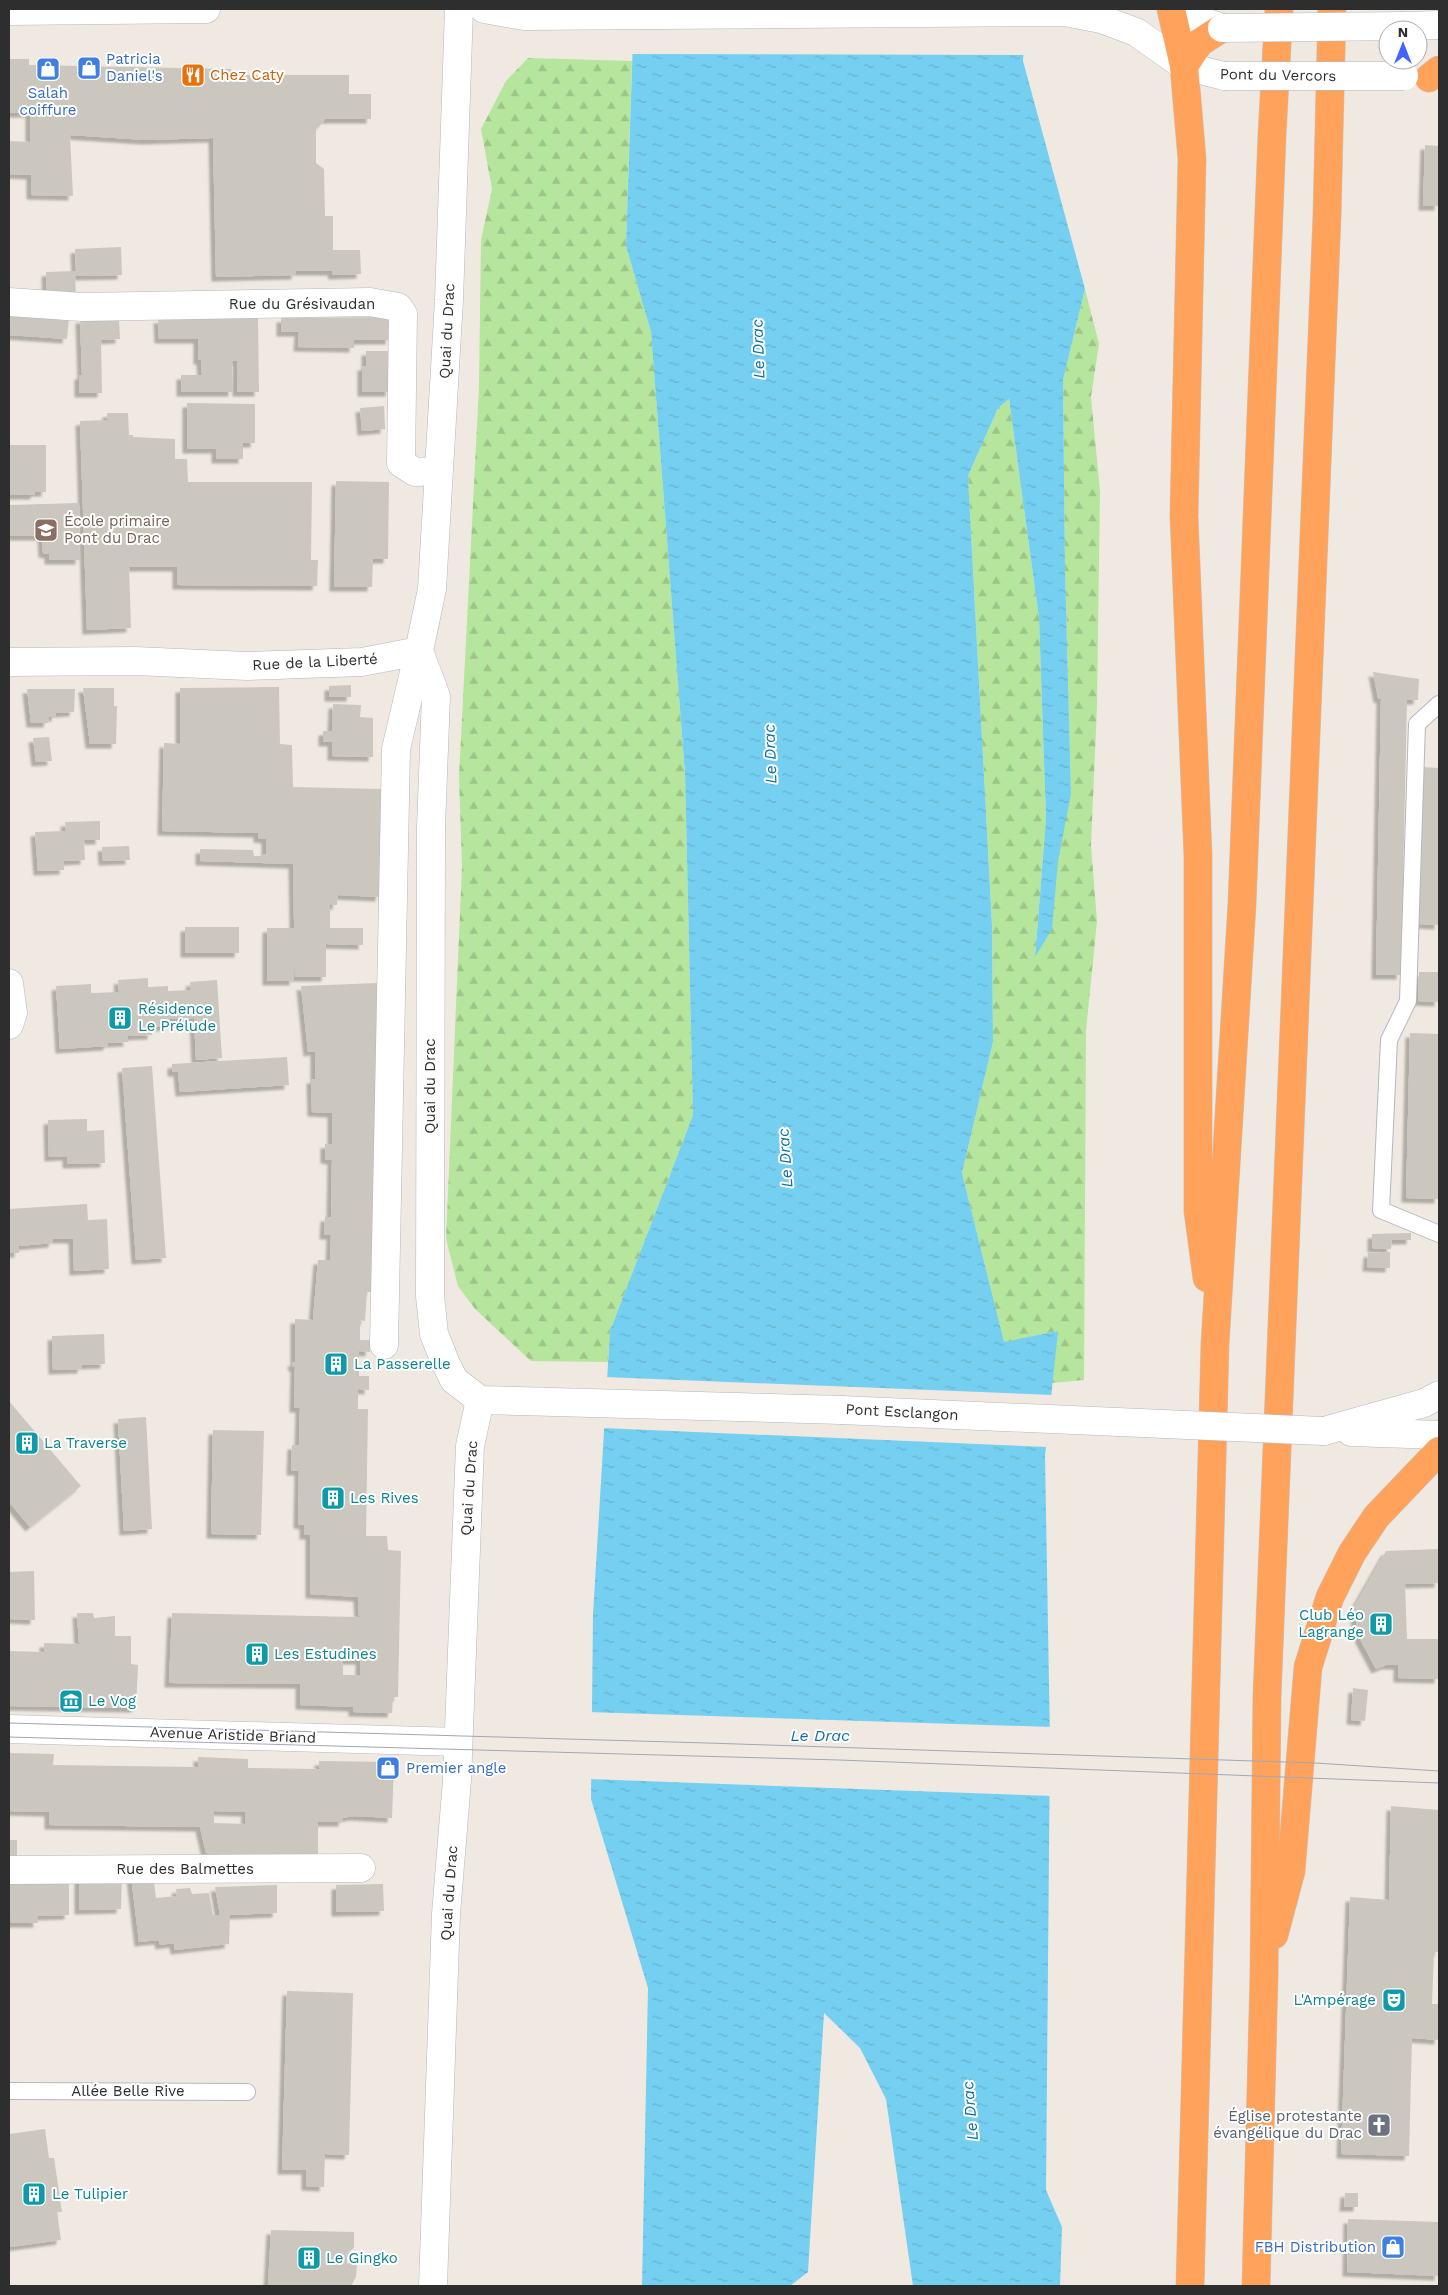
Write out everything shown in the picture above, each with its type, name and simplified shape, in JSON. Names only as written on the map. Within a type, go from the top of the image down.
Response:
[{"type":"highway","points":[[1171,9],[1184,66],[1192,159],[1184,516],[1198,856],[1198,1211],[1215,1344]]},
{"type":"highway","points":[[1190,2286],[1215,1344],[1242,904],[1272,135],[1280,9]]},
{"type":"highway","points":[[1256,2286],[1264,1975],[1267,1696],[1326,256],[1332,9]]},
{"type":"highway","points":[[1184,66],[1199,44],[1222,28]]},
{"type":"highway","points":[[1264,1975],[1291,1871],[1308,1667],[1330,1597],[1352,1553],[1376,1517],[1439,1451]]},
{"type":"street","points":[[9,11],[206,9]]},
{"type":"street","name":"Quai du Drac","points":[[384,1345],[396,749],[432,589],[449,300],[459,9]]},
{"type":"street","name":"Pont du Vercors","points":[[484,9],[524,16],[1073,10],[1136,32],[1184,66],[1224,76],[1428,76]]},
{"type":"street","points":[[1176,9],[1196,20],[1222,28],[1439,25]]},
{"type":"street","name":"Rue du Grésivaudan","points":[[9,302],[82,307],[370,302],[398,307],[403,314],[401,463],[415,472],[438,471]]},
{"type":"street","name":"Rue de la Liberté","points":[[9,662],[135,661],[298,646],[360,643],[419,651]]},
{"type":"street","name":"Quai du Drac","points":[[419,651],[436,696],[431,827],[430,1296],[434,1334],[446,1364],[454,1380],[480,1400],[470,1446],[457,1780],[446,1914],[433,2286]]},
{"type":"street","points":[[9,983],[13,1013],[9,1025]]},
{"type":"street","points":[[1324,1431],[1424,1404],[1439,1395]]},
{"type":"street","name":"Pont Esclangon","points":[[480,1400],[851,1410],[1439,1435]]},
{"type":"street","name":"Avenue Aristide Briand","points":[[9,1729],[458,1742]]},
{"type":"street","name":"Rue des Balmettes","points":[[9,1870],[361,1868]]},
{"type":"lane","points":[[1439,704],[1418,724],[1408,1001],[1389,1040],[1381,1210],[1439,1234]]},
{"type":"lane","name":"Allée Belle Rive","points":[[9,2091],[247,2092]]},
{"type":"green space","points":[[528,58],[632,61],[626,246],[651,332],[685,774],[693,1115],[610,1331],[608,1362],[531,1361],[475,1309],[458,1286],[446,1239],[462,866],[459,777],[479,387],[481,240],[492,189],[481,129],[506,81]]},
{"type":"green space","points":[[1085,289],[1099,344],[1091,397],[1100,491],[1097,706],[1091,845],[1097,921],[1086,1031],[1084,1380],[1052,1383],[1057,1331],[1004,1343],[962,1173],[993,1042],[992,925],[968,476],[998,408],[1009,399],[1039,618],[1046,819],[1035,956],[1071,794],[1065,567],[1063,380]]},
{"type":"water","name":"Le Drac","points":[[634,9],[1026,9],[1023,61],[1085,289],[1063,380],[1065,567],[1071,794],[1058,861],[1052,929],[1035,957],[1046,819],[1039,618],[1009,399],[998,408],[968,476],[992,925],[993,1042],[962,1173],[1004,1342],[1058,1331],[1045,1456],[1050,1741],[1046,2190],[1062,2227],[1060,2286],[913,2286],[886,2099],[860,2048],[824,2013],[808,2272],[790,2286],[642,2286],[648,1988],[591,1799],[593,1615],[610,1331],[693,1115],[685,774],[651,332],[626,246]]},
{"type":"pier","points":[[632,9],[1029,9],[1026,55],[630,54]]},
{"type":"pier","points":[[605,1377],[1053,1395],[1048,1447],[602,1428]]},
{"type":"pier","points":[[588,1712],[1052,1727],[1052,1796],[588,1779]]},
{"type":"building","points":[[9,59],[29,59],[29,65],[231,69],[232,75],[349,75],[349,94],[371,94],[371,119],[325,119],[316,130],[316,163],[324,169],[325,216],[333,216],[333,250],[360,250],[361,274],[333,275],[332,271],[296,271],[296,275],[216,277],[213,138],[146,140],[70,135],[73,196],[31,195],[31,175],[9,174],[9,141],[30,142],[30,113],[9,113]]},
{"type":"building","points":[[1425,145],[1439,146],[1439,206],[1423,206]]},
{"type":"building","points":[[121,247],[122,275],[75,276],[76,298],[47,296],[46,272],[76,271],[75,249]]},
{"type":"building","points":[[9,314],[69,317],[67,339],[9,335]]},
{"type":"building","points":[[391,317],[390,340],[354,340],[354,348],[298,347],[299,332],[281,332],[281,318]]},
{"type":"building","points":[[258,318],[259,392],[237,392],[237,361],[232,361],[233,392],[181,392],[181,375],[202,375],[201,360],[198,360],[198,339],[159,339],[158,319]]},
{"type":"building","points":[[80,319],[119,319],[120,339],[101,340],[102,393],[79,393],[79,375],[82,375]]},
{"type":"building","points":[[366,351],[390,351],[390,392],[362,392],[362,366],[366,366]]},
{"type":"building","points":[[187,403],[255,404],[255,443],[243,443],[243,459],[216,459],[216,449],[187,449]]},
{"type":"building","points":[[384,406],[385,429],[362,431],[360,408]]},
{"type":"building","points":[[107,413],[128,413],[129,435],[133,435],[133,437],[175,439],[175,459],[187,459],[188,482],[312,482],[311,560],[318,560],[317,586],[177,585],[177,567],[129,567],[131,628],[87,630],[80,421],[107,420]]},
{"type":"building","points":[[9,445],[46,445],[46,492],[35,492],[35,495],[9,495]]},
{"type":"building","points":[[336,481],[389,482],[388,559],[373,559],[372,587],[334,587]]},
{"type":"building","points":[[79,503],[80,560],[49,560],[49,554],[43,553],[42,536],[9,536],[9,505]]},
{"type":"building","points":[[1373,672],[1419,679],[1418,700],[1407,700],[1401,975],[1376,975],[1381,699],[1378,698]]},
{"type":"building","points":[[351,685],[351,697],[329,697],[329,686]]},
{"type":"building","points":[[279,687],[280,744],[292,745],[293,787],[382,789],[380,897],[338,895],[337,905],[330,905],[330,928],[363,928],[363,945],[326,944],[326,977],[295,977],[293,864],[200,861],[200,849],[253,850],[254,856],[261,856],[261,854],[266,854],[266,839],[258,838],[258,833],[162,831],[164,743],[180,744],[180,688]]},
{"type":"building","points":[[83,688],[114,688],[114,706],[117,706],[116,744],[90,744]]},
{"type":"building","points":[[27,689],[75,689],[74,712],[56,713],[56,717],[49,717],[48,723],[31,723]]},
{"type":"building","points":[[333,704],[361,705],[360,717],[373,718],[373,757],[332,756],[332,742],[323,742],[323,731],[332,731]]},
{"type":"building","points":[[49,737],[52,761],[36,762],[33,738]]},
{"type":"building","points":[[1423,767],[1439,768],[1439,925],[1419,924]]},
{"type":"building","points":[[100,821],[100,840],[84,840],[85,860],[64,861],[64,870],[38,871],[35,832],[66,831],[65,822]]},
{"type":"building","points":[[129,846],[130,860],[103,861],[102,847]]},
{"type":"building","points":[[185,927],[239,927],[239,953],[185,953]]},
{"type":"building","points":[[267,928],[294,928],[294,981],[267,981]]},
{"type":"building","points":[[1419,972],[1439,972],[1439,1002],[1418,1001]]},
{"type":"building","name":"Résidence Le Prélude","points":[[148,978],[148,987],[168,986],[168,991],[191,990],[190,982],[217,980],[222,1058],[196,1060],[194,1018],[170,1019],[170,1026],[152,1027],[152,1035],[127,1036],[128,1042],[108,1043],[108,1046],[60,1049],[56,986],[91,984],[91,993],[119,992],[118,980]]},
{"type":"building","points":[[378,983],[371,1292],[367,1292],[365,1321],[360,1320],[360,1340],[370,1340],[370,1352],[359,1351],[359,1376],[369,1376],[369,1390],[358,1389],[358,1409],[368,1409],[366,1536],[387,1536],[388,1550],[401,1551],[398,1697],[393,1697],[392,1713],[353,1712],[353,1707],[300,1705],[300,1684],[169,1683],[172,1613],[359,1617],[358,1597],[310,1594],[310,1535],[304,1535],[304,1525],[298,1524],[299,1471],[291,1471],[292,1445],[299,1445],[300,1408],[294,1408],[295,1367],[293,1367],[292,1362],[295,1362],[295,1319],[313,1320],[318,1260],[330,1260],[331,1235],[324,1235],[325,1217],[331,1217],[332,1160],[325,1159],[325,1144],[332,1144],[332,1113],[312,1112],[311,1079],[315,1079],[315,1051],[308,1052],[301,986]],"holes":[[[343,1660],[360,1660],[360,1675],[343,1675]]]},
{"type":"building","points":[[1410,1033],[1439,1034],[1439,1199],[1406,1198]]},
{"type":"building","points":[[287,1057],[289,1085],[180,1092],[178,1072],[172,1072],[172,1064]]},
{"type":"building","points":[[152,1066],[166,1258],[136,1260],[122,1068]]},
{"type":"building","points":[[87,1119],[87,1131],[104,1130],[105,1163],[67,1164],[67,1156],[49,1157],[48,1120]]},
{"type":"building","points":[[87,1204],[88,1220],[107,1219],[109,1269],[74,1271],[73,1239],[53,1239],[53,1243],[19,1246],[19,1253],[9,1253],[9,1209]]},
{"type":"building","points":[[1411,1233],[1411,1240],[1392,1240],[1391,1249],[1372,1248],[1372,1234]]},
{"type":"building","points":[[1390,1252],[1390,1268],[1367,1267],[1368,1253]]},
{"type":"building","points":[[104,1334],[105,1364],[82,1365],[82,1369],[53,1370],[52,1336]]},
{"type":"building","name":"La Traverse","points":[[9,1401],[81,1486],[30,1527],[9,1502]]},
{"type":"building","points":[[146,1417],[152,1529],[124,1531],[118,1419]]},
{"type":"building","points":[[213,1430],[264,1431],[261,1535],[211,1534]]},
{"type":"building","name":"Club Léo Lagrange","points":[[1439,1549],[1439,1583],[1405,1584],[1407,1639],[1439,1639],[1439,1679],[1398,1678],[1398,1665],[1386,1665],[1376,1669],[1360,1639],[1353,1609],[1386,1551]]},
{"type":"building","points":[[34,1571],[35,1620],[9,1619],[9,1572]]},
{"type":"building","points":[[77,1613],[93,1613],[94,1618],[115,1616],[115,1636],[131,1636],[131,1664],[138,1665],[136,1708],[9,1706],[9,1651],[44,1652],[44,1643],[79,1644]]},
{"type":"building","points":[[1353,1688],[1368,1690],[1365,1721],[1351,1720]]},
{"type":"building","points":[[9,1753],[54,1754],[53,1765],[198,1767],[198,1757],[248,1759],[248,1768],[319,1769],[319,1761],[390,1762],[394,1766],[392,1818],[354,1816],[343,1818],[343,1822],[318,1822],[318,1856],[244,1856],[206,1853],[200,1827],[49,1825],[49,1812],[9,1811]],"holes":[[[214,1811],[246,1812],[245,1824],[214,1823]]]},
{"type":"building","points":[[1391,1806],[1439,1810],[1439,1952],[1434,1952],[1432,2004],[1439,2004],[1439,2040],[1412,2038],[1409,2156],[1341,2154],[1350,1897],[1389,1900]]},
{"type":"building","points":[[9,1840],[17,1840],[17,1857],[9,1857]]},
{"type":"building","points":[[153,1875],[156,1898],[177,1896],[176,1889],[190,1888],[192,1894],[209,1893],[213,1915],[220,1915],[215,1887],[277,1885],[277,1913],[230,1915],[229,1944],[175,1950],[174,1943],[160,1945],[159,1940],[139,1942],[131,1876]]},
{"type":"building","points":[[79,1876],[122,1876],[121,1909],[79,1910]]},
{"type":"building","points":[[9,1878],[69,1882],[69,1915],[37,1916],[38,1923],[11,1923]]},
{"type":"building","points":[[383,1884],[384,1911],[336,1912],[336,1885]]},
{"type":"building","points":[[287,1991],[353,1993],[349,2155],[325,2154],[324,2187],[306,2186],[306,2170],[282,2170]]},
{"type":"building","name":"Le Tulipier","points":[[45,2129],[49,2158],[54,2158],[62,2212],[57,2212],[61,2240],[11,2247],[9,2237],[9,2134]]},
{"type":"building","points":[[1345,2193],[1358,2193],[1358,2207],[1344,2207]]},
{"type":"building","name":"FBH Distribution","points":[[1348,2219],[1439,2222],[1439,2276],[1347,2272]]},
{"type":"building","name":"Le Gingko","points":[[271,2230],[354,2232],[354,2248],[347,2253],[347,2263],[357,2264],[356,2277],[351,2286],[268,2286]]},
{"type":"tram line","points":[[9,1723],[1315,1763],[1439,1771]]},
{"type":"tram line","points":[[9,1737],[839,1760],[1439,1783]]},
{"type":"place","name":"Patricia Daniel's","points":[[89,68]]},
{"type":"place","name":"Salah coiffure","points":[[48,69]]},
{"type":"place","name":"Chez Caty","points":[[193,75]]},
{"type":"place","name":"École primaire Pont du Drac","points":[[46,530]]},
{"type":"place","name":"Résidence Le Prélude","points":[[120,1018]]},
{"type":"place","name":"La Passerelle","points":[[336,1364]]},
{"type":"place","name":"La Traverse","points":[[27,1443]]},
{"type":"place","name":"Les Rives","points":[[333,1498]]},
{"type":"place","name":"Club Léo Lagrange","points":[[1381,1624]]},
{"type":"place","name":"Les Estudines","points":[[257,1654]]},
{"type":"place","name":"Le Vog","points":[[71,1701]]},
{"type":"place","name":"Premier angle","points":[[388,1768]]},
{"type":"place","name":"L'Ampérage","points":[[1394,2000]]},
{"type":"place","name":"Église protestante évangélique du Drac","points":[[1379,2125]]},
{"type":"place","name":"Le Tulipier","points":[[34,2194]]},
{"type":"place","name":"FBH Distribution","points":[[1393,2247]]},
{"type":"place","name":"Le Gingko","points":[[309,2258]]}]
